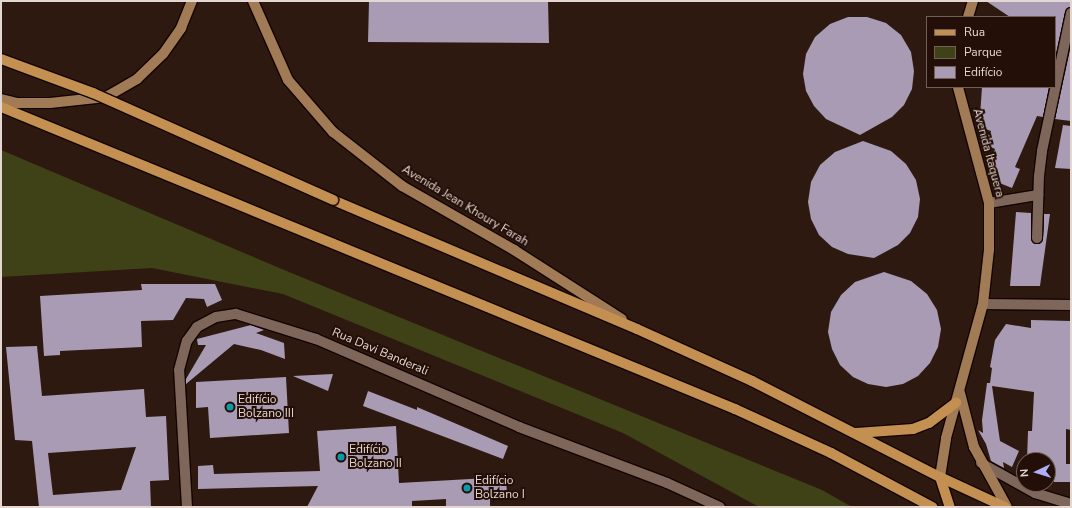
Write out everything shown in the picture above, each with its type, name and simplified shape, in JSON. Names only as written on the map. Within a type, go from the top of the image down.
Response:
[{"type":"main road","points":[[1,59],[93,93],[332,200],[637,329],[752,381],[940,477],[1006,507]]},
{"type":"main road","points":[[1,107],[735,409],[831,453],[932,507]]},
{"type":"main road","points":[[854,433],[913,429],[929,423],[956,403]]},
{"type":"main road","points":[[940,477],[950,507]]},
{"type":"street","points":[[1,99],[17,103],[50,104],[106,97],[137,79],[163,54],[181,28],[192,1]]},
{"type":"street","name":"Avenida Jean Khoury Farah","points":[[253,1],[288,80],[333,132],[402,186],[514,250],[637,329]]},
{"type":"street","points":[[968,16],[973,1]]},
{"type":"street","points":[[1056,84],[1071,13]]},
{"type":"street","name":"Avenida Itaquera","points":[[940,477],[946,438],[983,304],[989,250],[989,203],[958,88]]},
{"type":"street","points":[[1037,238],[1038,194],[1042,151],[1055,88]]},
{"type":"street","points":[[989,203],[1038,194]]},
{"type":"street","points":[[983,304],[1071,305]]},
{"type":"street","name":"Rua Davi Banderali","points":[[187,507],[179,370],[187,341],[196,327],[216,317],[236,314],[316,339],[519,427],[667,483],[720,507]]},
{"type":"street","name":"Avenida Itaquera","points":[[960,391],[974,447],[981,463],[1006,507]]},
{"type":"street","points":[[981,463],[1035,493],[1071,504]]},
{"type":"green space","points":[[1,150],[289,272],[822,490],[852,507],[759,507],[623,433],[283,294],[152,268],[1,277]]},
{"type":"building","points":[[369,1],[548,1],[549,43],[368,42]]},
{"type":"building","points":[[986,1],[1071,1],[1071,7],[1065,12],[1056,53],[1056,16],[1008,16]]},
{"type":"building","points":[[848,17],[867,17],[886,23],[901,35],[911,52],[914,71],[912,89],[904,105],[892,117],[860,135],[826,119],[814,106],[806,91],[803,74],[806,54],[815,37],[830,24]]},
{"type":"building","points":[[1071,45],[1071,121],[1055,119]]},
{"type":"building","points":[[982,88],[1049,88],[1043,117],[1037,116],[1015,167],[1020,169],[1012,188],[997,182],[993,157],[995,149],[989,146],[991,142],[988,141],[991,131],[983,128],[980,116]]},
{"type":"building","points":[[1063,125],[1071,126],[1071,169],[1055,168]]},
{"type":"building","points":[[863,141],[891,151],[906,164],[916,180],[920,199],[918,217],[910,233],[898,245],[874,258],[848,254],[832,247],[819,235],[811,219],[808,202],[811,182],[820,165],[835,152]]},
{"type":"building","points":[[1016,212],[1031,213],[1031,238],[1036,244],[1043,239],[1044,214],[1050,214],[1040,286],[1010,286]]},
{"type":"building","points":[[884,272],[911,281],[927,294],[937,310],[941,329],[938,347],[930,363],[918,376],[903,384],[886,387],[868,384],[853,377],[840,365],[832,349],[828,332],[831,312],[841,295],[855,282]]},
{"type":"building","points":[[141,284],[215,284],[222,300],[207,307],[204,299],[186,298],[173,320],[141,321],[142,347],[60,351],[60,355],[44,356],[40,296],[142,290]]},
{"type":"building","points":[[1031,320],[1071,321],[1071,430],[1066,429],[1066,464],[1071,464],[1071,482],[1056,482],[1056,452],[1027,452],[1028,431],[1032,431],[1034,392],[992,386],[1000,441],[1019,451],[1016,452],[1016,458],[1012,467],[1003,462],[1004,468],[991,461],[986,444],[978,430],[983,433],[982,420],[987,383],[990,383],[992,368],[990,367],[995,340],[1006,324],[1031,328]]},
{"type":"building","points":[[251,325],[264,330],[256,333],[284,343],[285,359],[261,350],[234,344],[186,384],[186,379],[206,345],[198,345],[197,339]]},
{"type":"building","points":[[37,346],[42,396],[144,389],[146,417],[166,416],[169,480],[150,481],[151,507],[39,507],[32,441],[15,440],[6,347]],"holes":[[[136,447],[121,490],[53,495],[48,453]]]},
{"type":"building","points":[[333,374],[328,391],[293,376]]},
{"type":"building","name":"Edifício Bolzano III","points":[[286,377],[289,433],[210,438],[208,407],[196,408],[196,382]]},
{"type":"building","points":[[368,391],[417,410],[417,407],[508,446],[503,459],[363,406]]},
{"type":"building","points":[[396,426],[399,483],[506,477],[507,495],[490,497],[490,507],[446,507],[446,499],[412,501],[412,507],[307,507],[318,486],[198,489],[198,466],[213,465],[214,474],[320,471],[317,431]]},
{"type":"place","name":"Edifício Bolzano III","points":[[230,407]]},
{"type":"place","name":"Edifício Bolzano II","points":[[341,457]]},
{"type":"place","name":"Edifício Bolzano I","points":[[467,488]]}]
